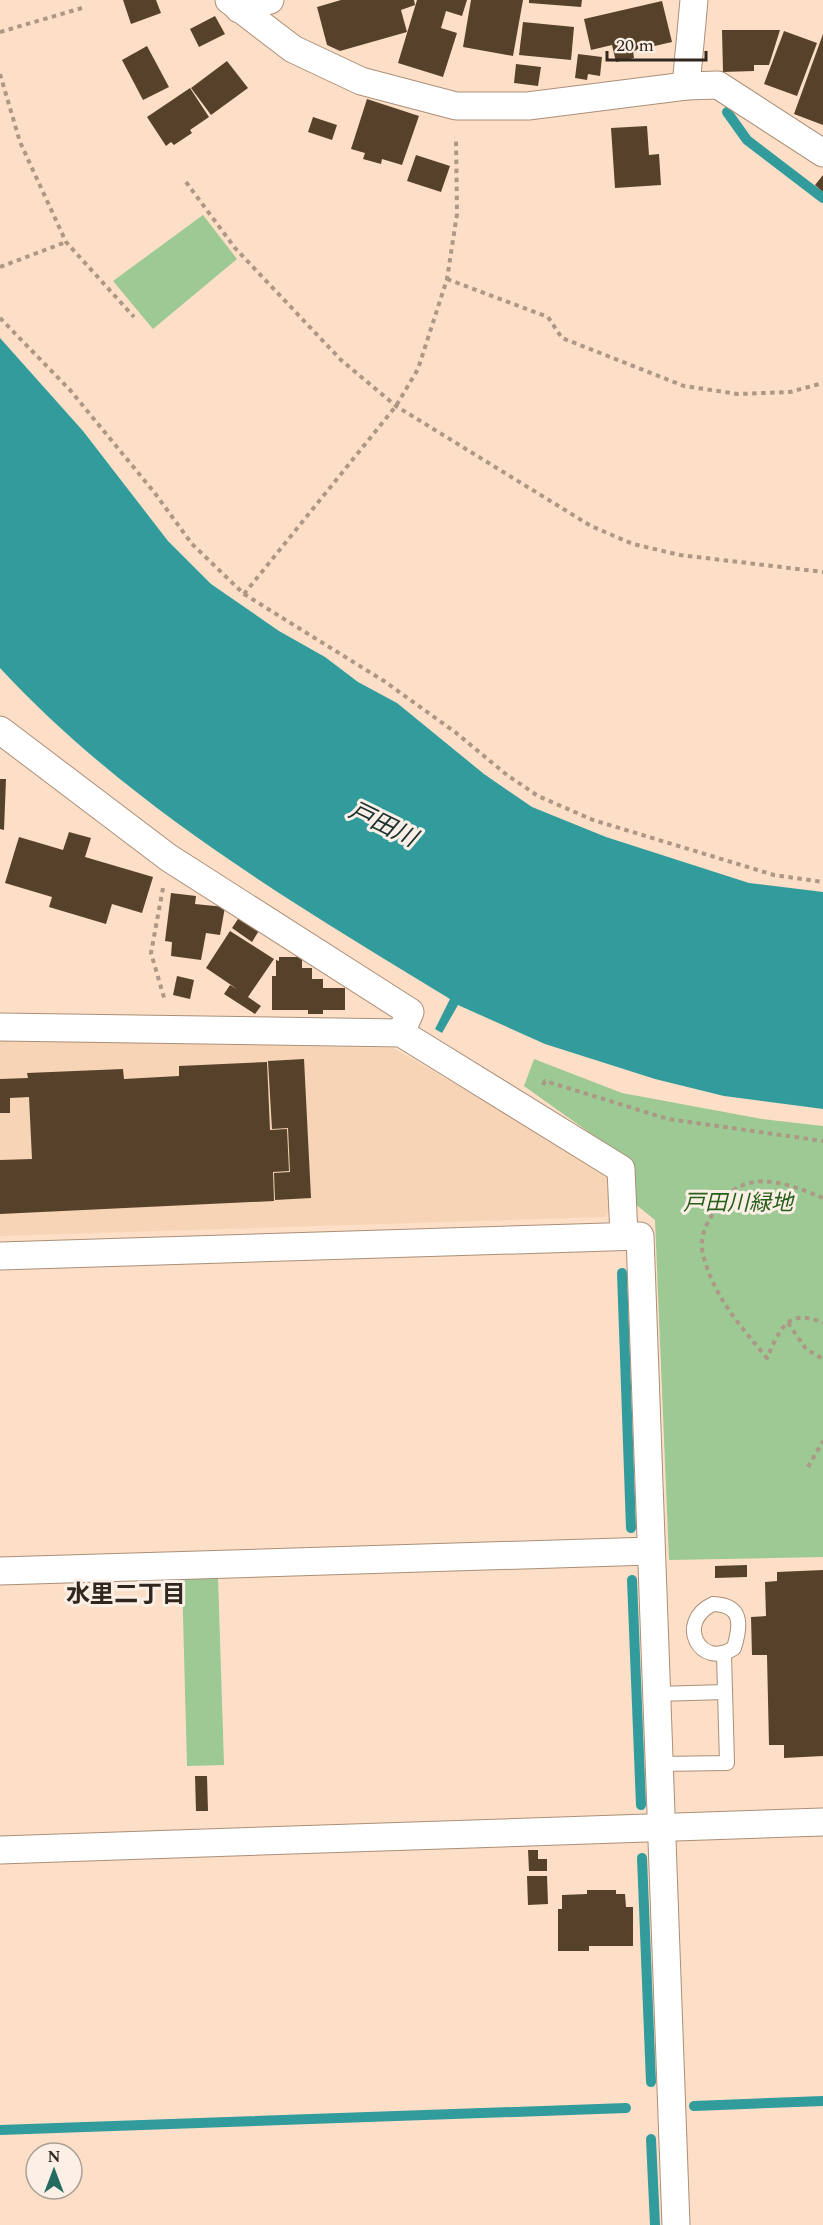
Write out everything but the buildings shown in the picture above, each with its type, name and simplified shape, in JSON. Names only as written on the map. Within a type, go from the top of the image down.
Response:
[{"type":"street","points":[[234,4],[270,0]]},
{"type":"street","points":[[686,86],[694,0]]},
{"type":"street","points":[[234,4],[293,50],[361,81],[456,106],[528,106],[686,86],[718,85],[823,153]]},
{"type":"street","points":[[0,730],[169,858],[410,1012],[401,1033]]},
{"type":"street","points":[[0,1027],[401,1033],[621,1169],[624,1236]]},
{"type":"street","points":[[0,1256],[640,1236],[676,2225]]},
{"type":"street","points":[[0,1571],[651,1551]]},
{"type":"street","points":[[0,1850],[823,1822]]},
{"type":"lane","points":[[659,1764],[727,1762],[724,1655]]},
{"type":"lane","points":[[656,1694],[725,1692]]},
{"type":"path","points":[[0,32],[82,8]]},
{"type":"path","points":[[0,74],[20,142],[66,242],[134,317]]},
{"type":"path","points":[[244,594],[396,406],[418,369],[447,279],[457,214],[456,106]]},
{"type":"path","points":[[186,182],[243,256],[341,360],[396,406],[591,526],[633,544],[680,555],[823,572]]},
{"type":"path","points":[[0,267],[66,242]]},
{"type":"path","points":[[447,279],[548,317],[562,338],[684,386],[738,394],[790,392],[823,383]]},
{"type":"path","points":[[0,318],[70,390],[154,492],[192,544],[244,594],[384,681],[538,796],[593,820],[706,855],[774,875],[823,882]]},
{"type":"path","points":[[169,858],[151,953],[172,1029]]},
{"type":"path","points":[[531,1113],[545,1081],[668,1119],[823,1141]]},
{"type":"path","points":[[823,1198],[776,1181],[753,1181],[731,1191],[715,1209],[703,1230],[702,1251],[712,1283],[730,1314],[767,1358],[780,1329],[797,1317],[809,1317],[823,1323]]},
{"type":"path","points":[[788,1323],[806,1349],[823,1359]]},
{"type":"path","points":[[808,1467],[823,1441]]},
{"type":"shaded area","points":[[0,1040],[393,1048],[543,1135],[609,1178],[610,1208],[605,1217],[0,1236]]},
{"type":"green space","points":[[203,215],[237,259],[153,329],[113,281]]},
{"type":"green space","name":"戸田川緑地","points":[[534,1059],[622,1093],[762,1119],[823,1126],[823,1557],[669,1560],[655,1220],[634,1203],[635,1165],[524,1086]]},
{"type":"green space","points":[[218,1577],[224,1765],[187,1766],[182,1578]]},
{"type":"water","name":"戸田川","points":[[0,338],[83,431],[168,541],[211,584],[279,631],[325,657],[358,682],[397,703],[484,774],[532,807],[606,837],[749,883],[823,892],[823,1109],[724,1096],[655,1079],[545,1044],[458,1005],[442,1033],[435,1029],[450,999],[330,926],[213,848],[156,807],[49,718],[0,668]]},
{"type":"waterway","points":[[727,112],[747,140],[823,198]]},
{"type":"waterway","points":[[622,1273],[631,1528]]},
{"type":"waterway","points":[[632,1580],[641,1805]]},
{"type":"waterway","points":[[642,1858],[651,2082]]},
{"type":"waterway","points":[[694,2106],[823,2101]]},
{"type":"waterway","points":[[0,2130],[626,2108]]},
{"type":"waterway","points":[[651,2139],[655,2225]]},
{"type":"district","name":"水里二丁目","points":[[126,1594]]}]
